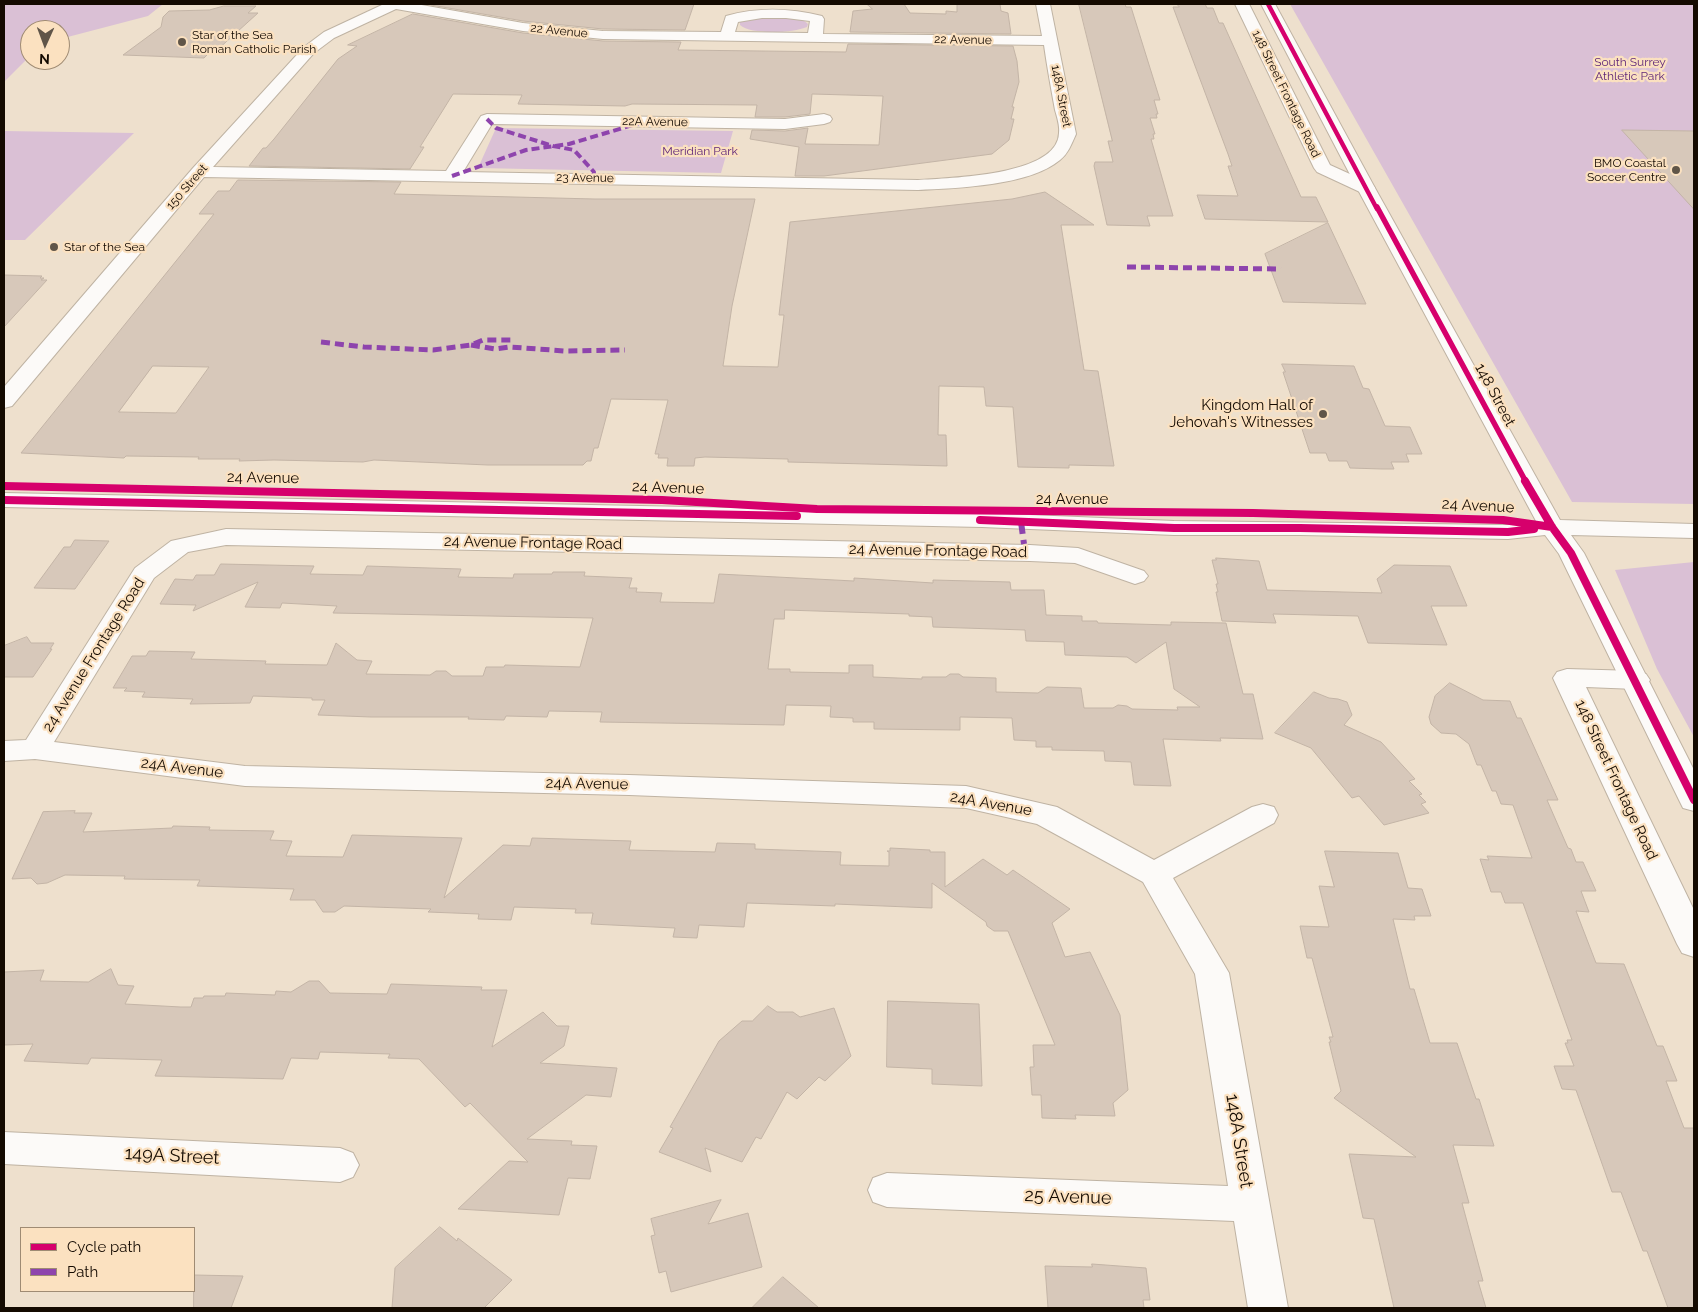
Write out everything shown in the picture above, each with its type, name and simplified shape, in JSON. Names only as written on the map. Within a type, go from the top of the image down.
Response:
[{"type":"street","name":"22 Avenue","points":[[395,4],[523,27],[604,35],[1050,41]]},
{"type":"street","name":"150 Street","points":[[4,401],[200,172],[309,50],[329,35],[395,4]]},
{"type":"street","name":"148A Street","points":[[971,182],[1022,172],[1055,156],[1068,134],[1043,4]]},
{"type":"street","name":"148 Street Frontage Road","points":[[1242,4],[1323,168],[1366,188]]},
{"type":"street","name":"148 Street","points":[[1268,4],[1366,188],[1552,528],[1571,553],[1636,680],[1694,800]]},
{"type":"street","points":[[727,36],[731,19],[746,14],[766,14],[804,15],[817,19],[815,38]]},
{"type":"street","name":"22A Avenue","points":[[452,176],[487,119],[784,124],[824,119]]},
{"type":"street","name":"23 Avenue","points":[[200,172],[918,185],[971,182]]},
{"type":"street","name":"24 Avenue","points":[[4,486],[662,500],[827,509],[1253,513],[1503,520],[1552,528]]},
{"type":"street","name":"24 Avenue","points":[[4,500],[192,502],[962,520],[1174,528],[1300,528],[1508,532],[1552,528],[1694,530]]},
{"type":"street","name":"24 Avenue Frontage Road","points":[[35,748],[144,573],[180,546],[226,537],[1030,553],[1078,556],[1135,576]]},
{"type":"street","name":"148 Street Frontage Road","points":[[1636,680],[1567,678],[1694,944]]},
{"type":"street","name":"24A Avenue","points":[[4,751],[35,748],[245,776],[629,785],[966,797],[1046,814],[1154,874]]},
{"type":"street","points":[[1154,874],[1263,815]]},
{"type":"street","name":"148A Street","points":[[1154,874],[1212,973],[1249,1204],[1268,1308]]},
{"type":"street","name":"149A Street","points":[[4,1148],[340,1165]]},
{"type":"street","name":"25 Avenue","points":[[888,1190],[1249,1204]]},
{"type":"green space","points":[[4,4],[163,4],[148,16],[70,36],[70,20],[20,20],[20,66],[4,82]]},
{"type":"green space","name":"South Surrey Athletic Park","points":[[1290,4],[1694,4],[1694,504],[1572,502]]},
{"type":"green space","points":[[755,17],[791,17],[798,18],[808,24],[807,27],[801,29],[783,32],[762,32],[740,25],[740,22]]},
{"type":"green space","name":"Meridian Park","points":[[496,128],[733,131],[721,173],[478,168]]},
{"type":"green space","points":[[4,131],[134,133],[25,240],[4,240]]},
{"type":"green space","points":[[1694,562],[1694,737],[1657,669],[1615,570]]},
{"type":"building","points":[[694,4],[685,30],[603,29],[523,21],[431,5]]},
{"type":"building","points":[[867,4],[904,4],[910,13],[946,14],[946,11],[957,12],[957,4],[1000,4],[1001,11],[1008,13],[1011,34],[850,32],[853,11],[872,9]]},
{"type":"building","points":[[1079,4],[1125,4],[1126,7],[1131,7],[1160,100],[1154,100],[1158,114],[1156,114],[1157,118],[1150,118],[1155,134],[1153,134],[1154,139],[1151,139],[1173,216],[1147,216],[1150,226],[1107,225],[1094,166],[1095,162],[1113,162],[1108,141],[1112,141]]},
{"type":"building","points":[[1177,4],[1205,4],[1207,8],[1213,8],[1219,23],[1223,23],[1301,197],[1316,197],[1328,222],[1205,219],[1197,195],[1238,196],[1228,166],[1232,166],[1228,154],[1173,7],[1179,7]]},
{"type":"building","name":"Star of the Sea Roman Catholic Parish","points":[[224,6],[256,6],[248,13],[258,13],[216,51],[211,51],[204,58],[123,55],[161,27],[163,17],[169,11],[209,10]]},
{"type":"building","points":[[413,14],[523,33],[603,41],[681,42],[678,50],[846,52],[848,44],[1013,46],[1019,82],[1012,107],[1014,107],[1011,119],[1014,119],[1009,140],[992,154],[824,176],[795,176],[799,147],[750,139],[752,130],[785,131],[808,128],[805,144],[879,145],[883,96],[812,94],[810,114],[785,117],[755,117],[757,105],[632,104],[625,106],[518,104],[522,95],[453,94],[420,147],[424,147],[410,169],[249,166],[263,148],[266,148],[274,139],[338,59],[357,46],[348,45]]},
{"type":"building","name":"BMO Coastal Soccer Centre","points":[[1622,130],[1694,131],[1694,209]]},
{"type":"building","points":[[238,180],[401,182],[394,194],[595,199],[755,199],[732,306],[723,366],[778,367],[784,315],[779,315],[790,222],[1012,199],[1045,192],[1094,225],[1061,225],[1084,370],[1098,371],[1114,466],[1069,465],[1069,468],[1018,467],[1013,407],[986,406],[984,387],[939,386],[938,435],[946,435],[947,466],[788,462],[788,459],[705,457],[695,458],[694,466],[667,466],[668,458],[658,458],[659,454],[655,454],[668,400],[611,399],[598,448],[594,448],[591,461],[587,461],[583,465],[488,465],[374,460],[363,462],[239,461],[240,459],[198,459],[199,457],[126,456],[124,458],[21,453],[214,214],[199,214],[218,191],[229,191]],"holes":[[[153,366],[209,367],[176,413],[119,412]]]},
{"type":"building","points":[[1328,223],[1366,304],[1283,302],[1265,254]]},
{"type":"building","points":[[4,275],[42,276],[40,278],[44,278],[41,280],[47,280],[4,327]]},
{"type":"building","name":"Kingdom Hall of Jehovah's Witnesses","points":[[1282,364],[1354,366],[1363,388],[1369,389],[1385,426],[1410,427],[1422,454],[1406,454],[1409,462],[1391,462],[1394,469],[1382,469],[1350,468],[1347,461],[1329,461],[1326,453],[1310,453]]},
{"type":"building","points":[[75,540],[109,541],[75,589],[34,588],[64,547],[70,547]]},
{"type":"building","points":[[1216,558],[1259,561],[1267,590],[1382,593],[1377,579],[1394,565],[1450,566],[1467,606],[1431,606],[1447,645],[1368,643],[1358,616],[1273,614],[1276,623],[1222,621],[1216,592],[1218,592],[1216,584],[1218,584],[1212,560],[1216,560]]},
{"type":"building","points":[[221,564],[314,566],[310,574],[363,575],[367,566],[461,569],[458,577],[513,578],[514,574],[585,572],[584,576],[632,578],[629,588],[637,588],[636,592],[662,593],[660,602],[714,603],[719,574],[854,581],[854,578],[933,583],[933,580],[1010,582],[1011,590],[1044,590],[1046,615],[1082,616],[1082,621],[1097,621],[1098,623],[1171,625],[1171,622],[1226,623],[1243,694],[1253,694],[1263,739],[1220,738],[1221,741],[1163,739],[1171,786],[1134,785],[1131,762],[1105,761],[1104,751],[1052,750],[1052,747],[1036,747],[1036,741],[1014,740],[1012,718],[960,717],[960,730],[874,729],[874,722],[853,722],[853,718],[830,717],[831,706],[786,705],[784,725],[600,722],[602,712],[549,711],[547,717],[506,716],[504,720],[468,719],[469,717],[371,717],[318,715],[325,700],[312,700],[312,698],[253,696],[250,703],[190,704],[193,699],[142,697],[145,692],[124,691],[127,688],[113,688],[132,656],[146,656],[149,651],[195,652],[191,659],[266,661],[265,664],[327,665],[336,643],[357,660],[372,661],[366,674],[430,675],[436,671],[446,671],[452,676],[483,676],[486,667],[504,667],[505,665],[580,667],[593,618],[333,613],[337,606],[282,603],[280,608],[245,607],[258,582],[193,611],[196,605],[160,604],[175,579],[193,580],[196,575],[214,575]],"holes":[[[785,610],[909,614],[909,616],[932,617],[933,627],[1025,630],[1026,641],[1064,642],[1065,655],[1127,657],[1136,663],[1166,642],[1174,689],[1200,707],[1177,707],[1178,710],[1132,709],[1127,706],[1118,705],[1113,708],[1084,708],[1081,688],[1047,687],[1038,693],[996,692],[996,678],[963,677],[959,674],[950,674],[946,677],[922,677],[922,679],[873,677],[873,665],[849,665],[849,673],[790,672],[790,669],[768,669],[774,619],[784,619]]]},
{"type":"building","points":[[27,637],[31,643],[54,643],[50,649],[52,649],[33,677],[4,677],[4,646]]},
{"type":"building","points":[[1450,683],[1483,700],[1510,701],[1517,718],[1521,718],[1558,800],[1547,800],[1568,848],[1571,849],[1576,862],[1583,862],[1596,891],[1581,891],[1589,912],[1576,911],[1596,963],[1624,964],[1657,1046],[1663,1046],[1677,1081],[1666,1081],[1684,1128],[1694,1128],[1694,1308],[1668,1308],[1647,1251],[1643,1251],[1621,1192],[1612,1192],[1576,1090],[1562,1089],[1554,1066],[1574,1066],[1565,1043],[1568,1043],[1567,1040],[1572,1040],[1523,903],[1505,903],[1501,892],[1491,892],[1480,859],[1489,860],[1487,856],[1532,858],[1513,805],[1501,804],[1496,791],[1492,791],[1481,765],[1477,765],[1469,744],[1456,734],[1441,733],[1431,724],[1429,717],[1435,696]]},
{"type":"building","points":[[1314,692],[1347,702],[1352,715],[1344,725],[1381,742],[1415,779],[1409,781],[1422,794],[1419,795],[1426,802],[1421,804],[1429,813],[1384,825],[1359,796],[1352,798],[1311,748],[1275,733]]},
{"type":"building","points":[[75,811],[74,813],[92,813],[83,832],[172,828],[173,826],[210,827],[209,830],[274,831],[270,840],[292,841],[286,856],[343,857],[352,835],[462,838],[444,898],[503,845],[530,846],[532,838],[631,841],[629,850],[715,852],[717,843],[755,844],[755,849],[841,852],[840,865],[889,866],[889,852],[887,851],[890,851],[890,848],[930,850],[930,852],[945,852],[945,887],[983,859],[1007,875],[1013,870],[1070,909],[1052,923],[1065,957],[1090,952],[1120,1015],[1128,1090],[1113,1103],[1115,1116],[1075,1115],[1076,1119],[1042,1118],[1041,1095],[1032,1095],[1030,1067],[1034,1067],[1033,1045],[1055,1045],[1008,931],[994,931],[987,926],[986,922],[932,883],[932,908],[747,903],[744,927],[699,925],[697,938],[673,937],[675,928],[591,924],[593,913],[575,913],[576,909],[514,907],[511,920],[478,919],[479,914],[428,912],[431,909],[344,906],[335,912],[323,912],[315,900],[290,900],[294,889],[197,886],[200,880],[124,879],[125,876],[65,875],[47,883],[37,884],[31,878],[12,879],[43,812]]},
{"type":"building","points":[[1325,851],[1398,853],[1408,888],[1422,889],[1431,916],[1414,916],[1415,920],[1393,919],[1410,989],[1414,989],[1430,1043],[1457,1043],[1476,1099],[1479,1099],[1494,1146],[1453,1145],[1469,1203],[1462,1203],[1483,1281],[1478,1281],[1486,1308],[1394,1308],[1374,1219],[1363,1218],[1349,1154],[1416,1157],[1334,1098],[1341,1091],[1329,1042],[1331,1042],[1329,1037],[1333,1037],[1312,958],[1307,958],[1300,926],[1329,927],[1319,886],[1334,887]]},
{"type":"building","points":[[111,969],[118,985],[134,986],[125,1004],[181,1007],[191,1007],[194,998],[225,996],[226,993],[275,995],[276,991],[291,992],[309,981],[319,981],[330,993],[387,994],[391,984],[482,987],[481,990],[507,990],[492,1047],[543,1012],[557,1026],[569,1026],[564,1046],[540,1063],[617,1068],[611,1097],[586,1095],[527,1139],[572,1141],[571,1145],[597,1146],[590,1179],[568,1178],[559,1215],[458,1209],[509,1161],[528,1162],[470,1103],[465,1107],[419,1059],[388,1058],[390,1054],[320,1052],[318,1059],[291,1058],[283,1079],[155,1076],[162,1060],[91,1058],[88,1064],[24,1061],[33,1044],[4,1045],[4,972],[44,970],[40,981],[88,982]]},
{"type":"building","points":[[888,1001],[979,1004],[982,1086],[932,1084],[932,1069],[887,1067]]},
{"type":"building","points":[[768,1006],[777,1012],[793,1012],[800,1017],[834,1008],[851,1056],[825,1081],[819,1077],[797,1099],[787,1092],[761,1139],[756,1137],[742,1162],[705,1148],[711,1172],[659,1152],[673,1128],[670,1127],[719,1041],[742,1021],[752,1021]]},
{"type":"building","points":[[721,1200],[708,1224],[748,1213],[762,1267],[671,1292],[666,1271],[659,1273],[651,1236],[655,1235],[651,1219]]},
{"type":"building","points":[[440,1227],[457,1241],[458,1238],[512,1280],[484,1308],[392,1308],[395,1268]]},
{"type":"building","points":[[1092,1264],[1146,1268],[1150,1300],[1143,1300],[1144,1308],[1048,1308],[1045,1266],[1092,1267]]},
{"type":"building","points":[[195,1275],[243,1276],[231,1308],[194,1308]]},
{"type":"building","points":[[783,1277],[819,1308],[752,1308]]},
{"type":"marked path","points":[[487,119],[496,128],[553,146],[574,150],[594,172],[592,179]]},
{"type":"marked path","points":[[452,176],[526,150],[569,144],[643,122]]},
{"type":"marked path","points":[[1127,267],[1281,269]]},
{"type":"marked path","points":[[321,342],[364,347],[433,350],[471,345],[483,340],[512,340]]},
{"type":"marked path","points":[[471,345],[495,349],[510,347],[565,351],[625,350]]},
{"type":"marked path","points":[[1021,522],[1024,544]]},
{"type":"cycle path","points":[[1268,4],[1538,504],[1571,553],[1694,800]]},
{"type":"cycle path","points":[[4,486],[662,500],[817,509],[1253,513],[1503,520],[1552,527]]},
{"type":"cycle path","points":[[4,500],[797,516]]},
{"type":"cycle path","points":[[980,520],[1174,528],[1300,528],[1508,532],[1534,529]]},
{"type":"place","name":"Star of the Sea Roman Catholic Parish","points":[[182,42]]},
{"type":"place","name":"BMO Coastal Soccer Centre","points":[[1676,170]]},
{"type":"place","name":"Star of the Sea","points":[[54,247]]},
{"type":"place","name":"Kingdom Hall of Jehovah's Witnesses","points":[[1323,414]]}]
